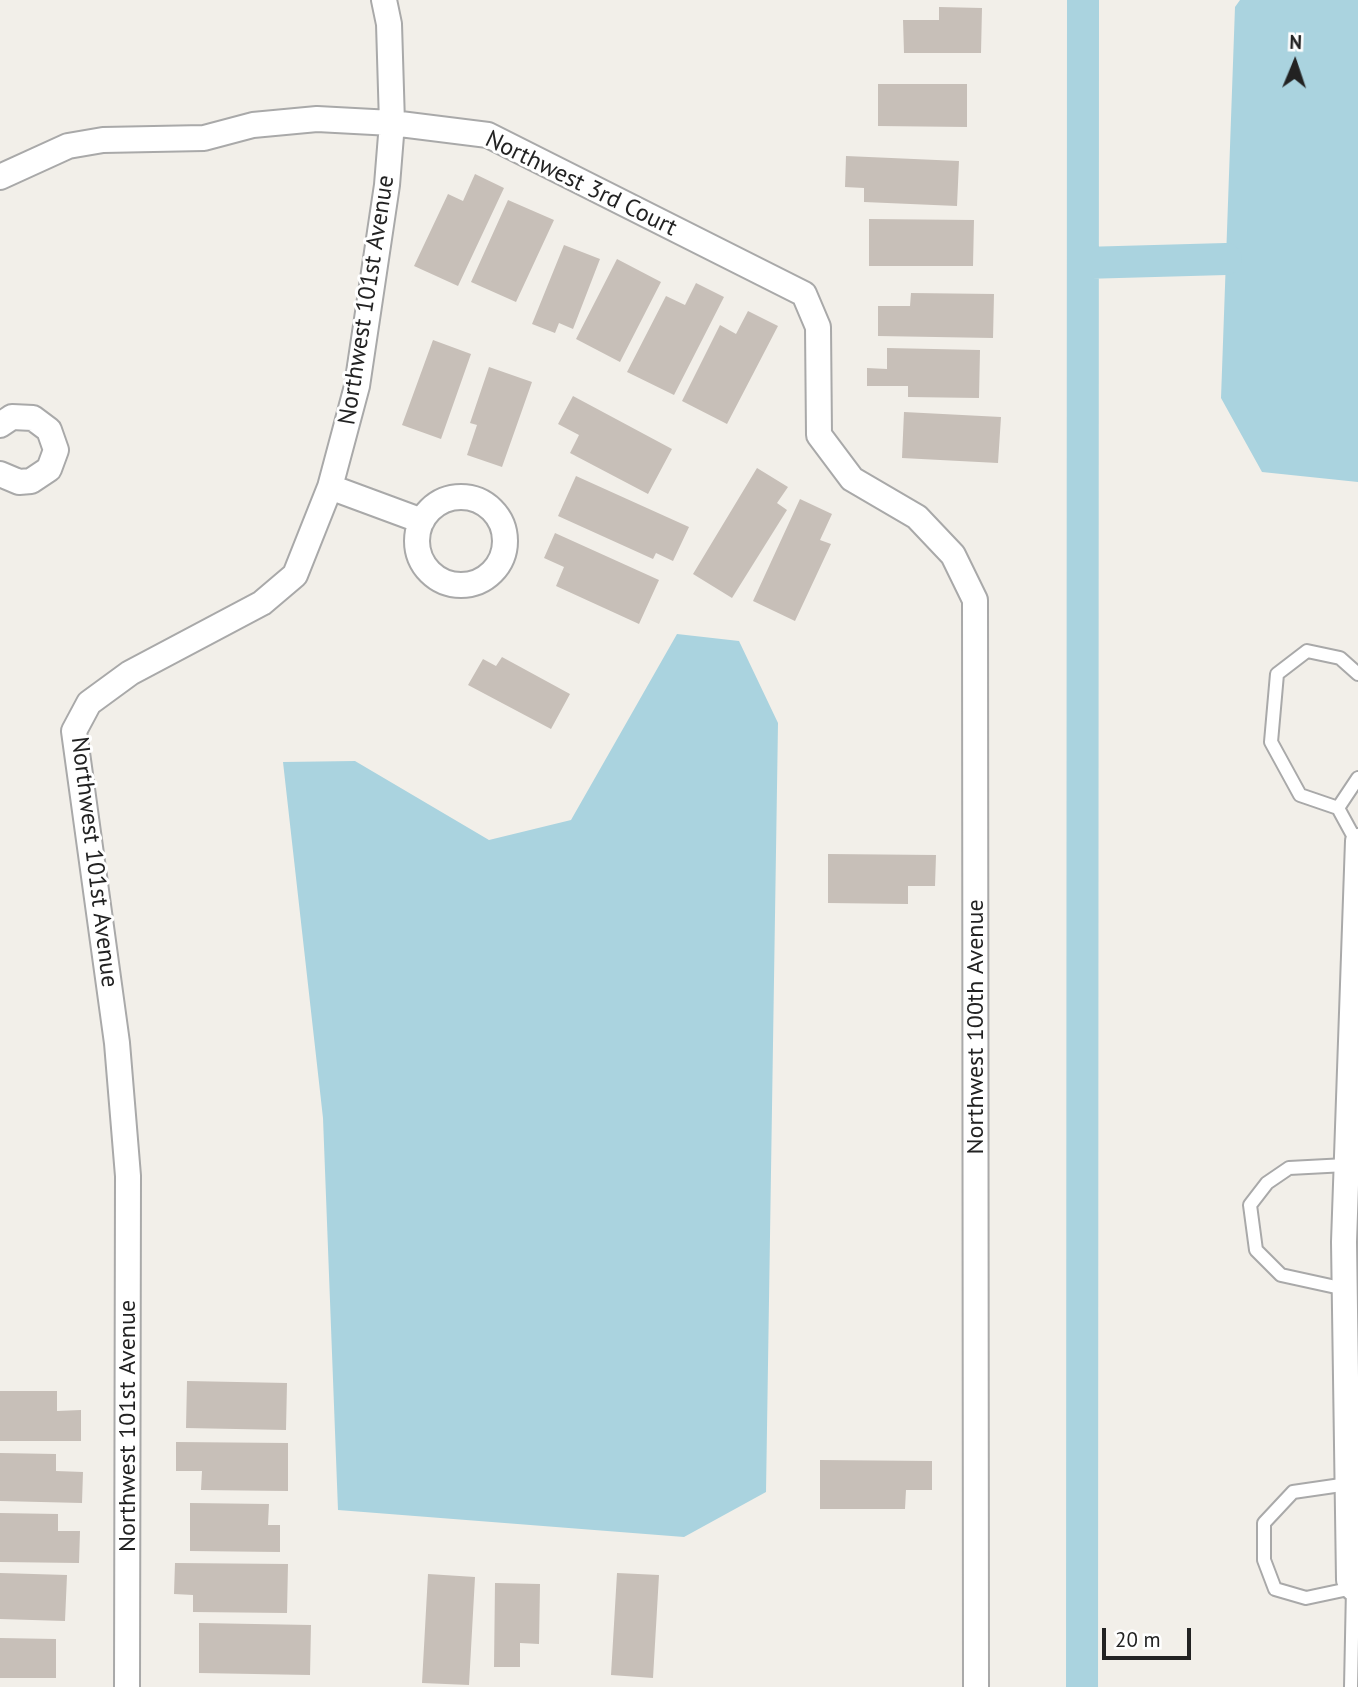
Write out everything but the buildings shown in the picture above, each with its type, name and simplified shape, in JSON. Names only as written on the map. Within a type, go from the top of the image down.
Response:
[{"type":"street","name":"Northwest 101st Avenue","points":[[127,1687],[128,1176],[117,1043],[74,731],[89,703],[130,673],[262,603],[295,575],[330,487],[357,386],[387,186],[392,123],[389,24],[384,0]]},
{"type":"street","name":"Northwest 3rd Court","points":[[0,177],[68,146],[103,140],[204,138],[253,125],[317,119],[392,123],[488,135],[804,294],[818,327],[819,435]]},
{"type":"street","points":[[0,474],[19,482],[31,481],[49,469],[55,450],[49,430],[33,418],[12,417],[1,420]]},
{"type":"street","name":"Northwest 100th Avenue","points":[[819,435],[852,479],[917,517],[926,526],[953,555],[975,600],[976,1687]]},
{"type":"street","points":[[330,487],[422,521]]},
{"type":"street","points":[[1355,1588],[1349,1580],[1345,1289],[1346,1165],[1357,841]]},
{"type":"lane","points":[[1357,841],[1338,808],[1300,795],[1271,742],[1277,674],[1307,651],[1340,658],[1358,674]]},
{"type":"lane","points":[[1338,808],[1358,778]]},
{"type":"lane","points":[[1345,1289],[1281,1275],[1256,1250],[1250,1205],[1266,1183],[1289,1168],[1346,1165]]},
{"type":"lane","points":[[1348,1484],[1293,1492],[1264,1523],[1264,1560],[1275,1589],[1306,1598],[1355,1588],[1351,1687]]},
{"type":"water","points":[[1240,0],[1358,0],[1358,482],[1262,472],[1221,398],[1235,7]]},
{"type":"water","points":[[677,634],[739,641],[778,723],[766,1492],[684,1537],[338,1510],[323,1118],[283,762],[355,761],[489,840],[571,820]]},
{"type":"waterway","points":[[1082,1687],[1083,0]]},
{"type":"waterway","points":[[1083,263],[1226,259]]}]
